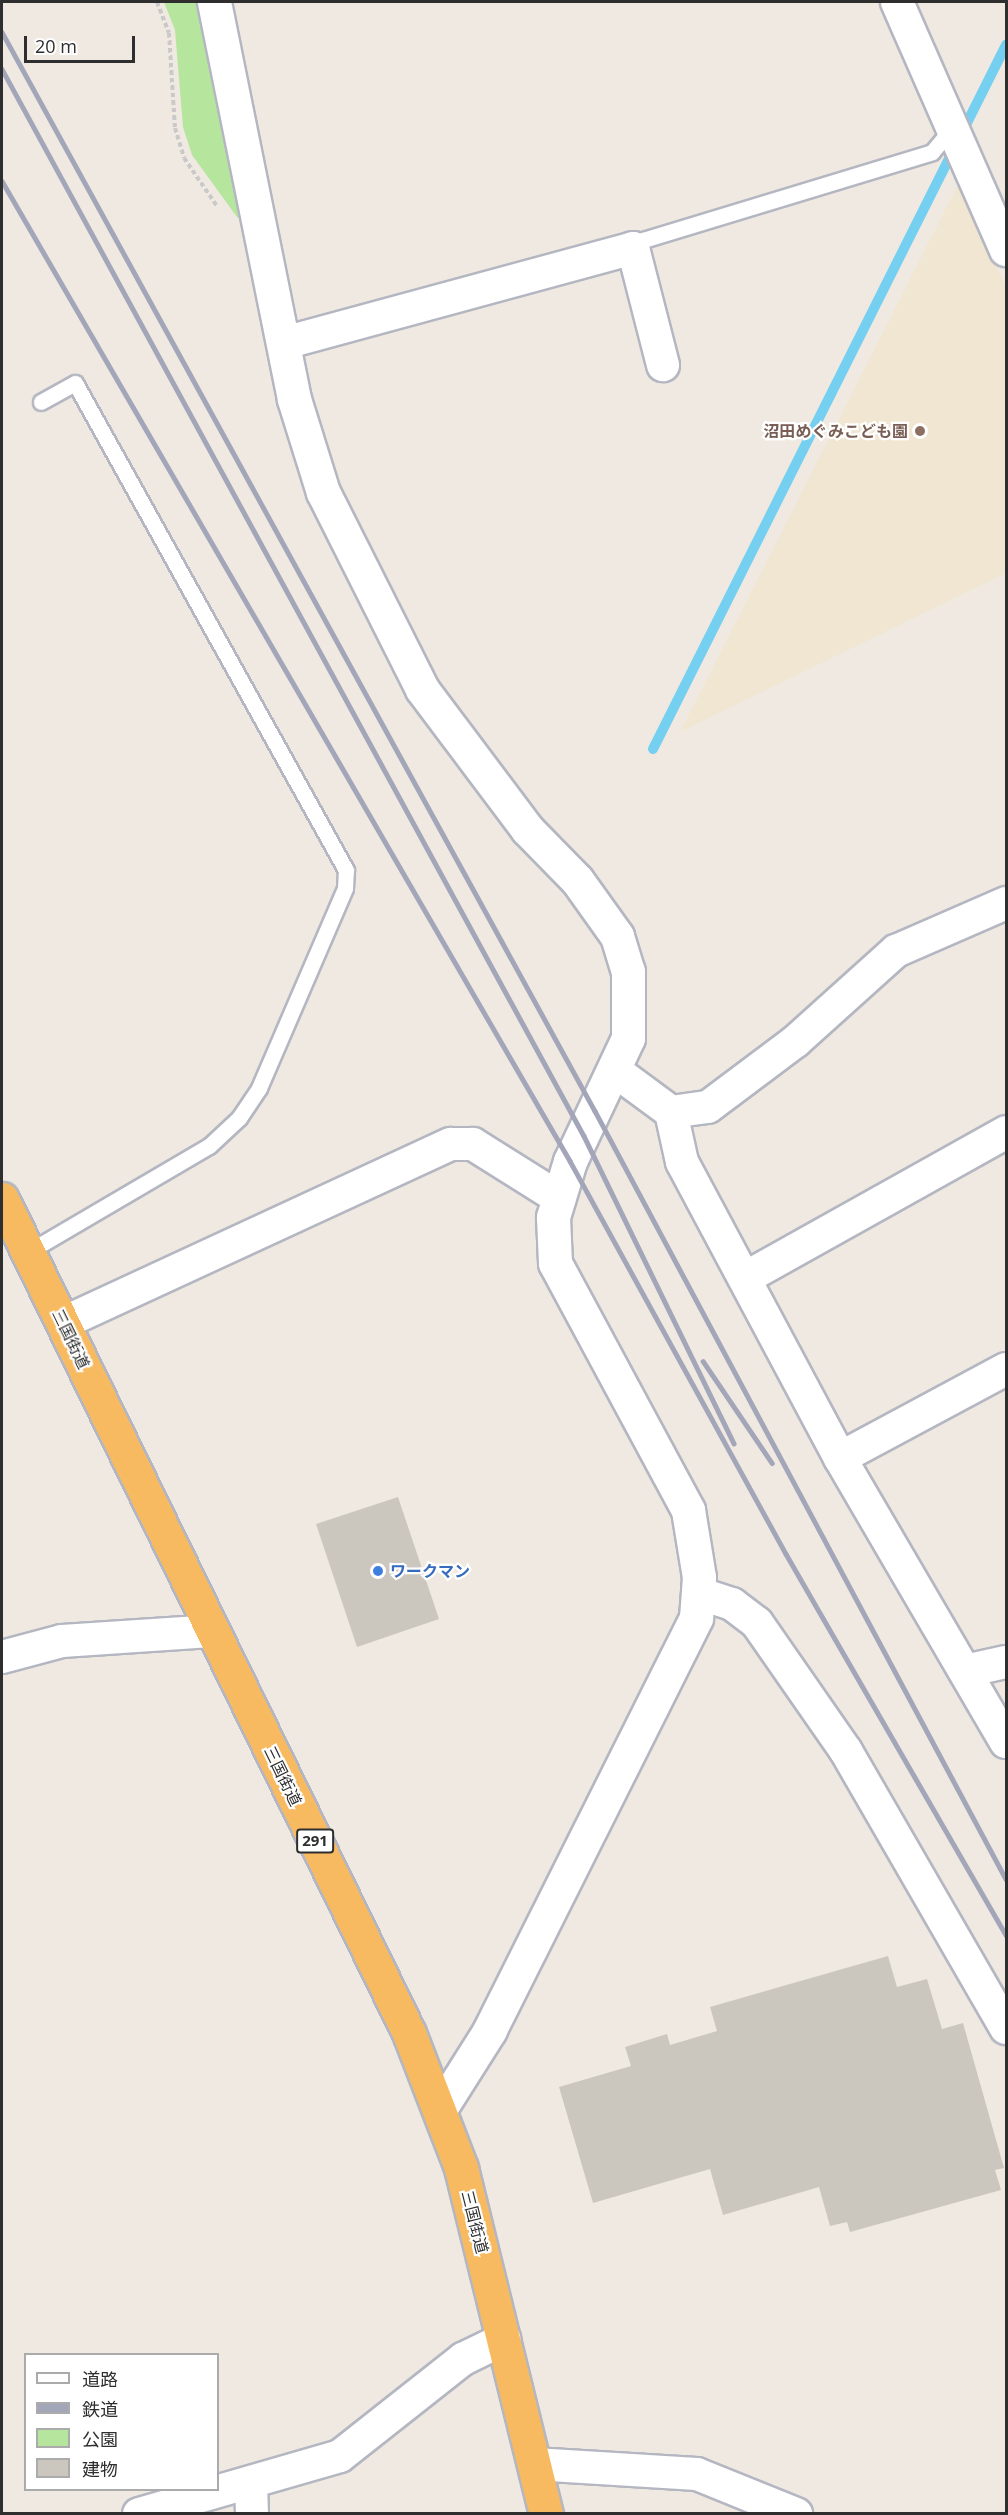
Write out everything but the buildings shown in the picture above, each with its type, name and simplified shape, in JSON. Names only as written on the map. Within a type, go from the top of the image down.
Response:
[{"type":"highway","name":"三国街道","points":[[2,1199],[409,2033],[461,2168],[546,2514]]},
{"type":"street","points":[[214,2],[294,399],[323,492],[422,689],[527,829],[577,880],[617,936],[628,971],[628,1038],[570,1161],[553,1217],[555,1263],[688,1510],[698,1593],[696,1618],[490,2030],[440,2109]]},
{"type":"street","points":[[897,2],[1006,250]]},
{"type":"street","points":[[284,343],[633,248],[663,365]]},
{"type":"street","points":[[671,1112],[708,1107],[796,1041],[896,951],[1006,903]]},
{"type":"street","points":[[614,1070],[671,1112],[682,1162],[747,1277],[840,1458],[1006,1742]]},
{"type":"street","points":[[747,1277],[1006,1132]]},
{"type":"street","points":[[63,1323],[451,1144],[472,1144],[559,1198]]},
{"type":"street","points":[[840,1458],[1006,1369]]},
{"type":"street","points":[[698,1593],[732,1604],[757,1623],[846,1751],[1006,2028]]},
{"type":"street","points":[[2,1657],[62,1641],[212,1631]]},
{"type":"street","points":[[965,1671],[1006,1662]]},
{"type":"street","points":[[139,2514],[252,2499],[340,2456],[463,2359],[504,2339]]},
{"type":"street","points":[[534,2464],[697,2474],[796,2514]]},
{"type":"lane","points":[[633,248],[643,240],[932,152],[957,138]]},
{"type":"lane","points":[[28,1252],[209,1146],[239,1118],[264,1078],[345,888],[346,870],[75,383],[41,402]]},
{"type":"path","points":[[158,2],[169,33],[175,128],[184,158],[232,223],[261,237]]},
{"type":"shaded area","name":"沼田めぐみこども園","points":[[960,181],[1006,288],[1006,573],[680,732]]},
{"type":"green space","points":[[164,2],[206,2],[252,224],[237,217],[192,155],[183,127],[175,30]]},
{"type":"waterway","points":[[653,749],[1006,45]]},
{"type":"railway","points":[[2,32],[595,1111],[1006,1879]]},
{"type":"railway","points":[[2,69],[584,1136],[734,1443]]},
{"type":"railway","points":[[2,181],[570,1161],[786,1554],[1006,1935]]},
{"type":"railway","points":[[703,1361],[772,1463]]},
{"type":"place","name":"沼田めぐみこども園","points":[[920,431]]},
{"type":"place","name":"ワークマン","points":[[378,1571]]}]
